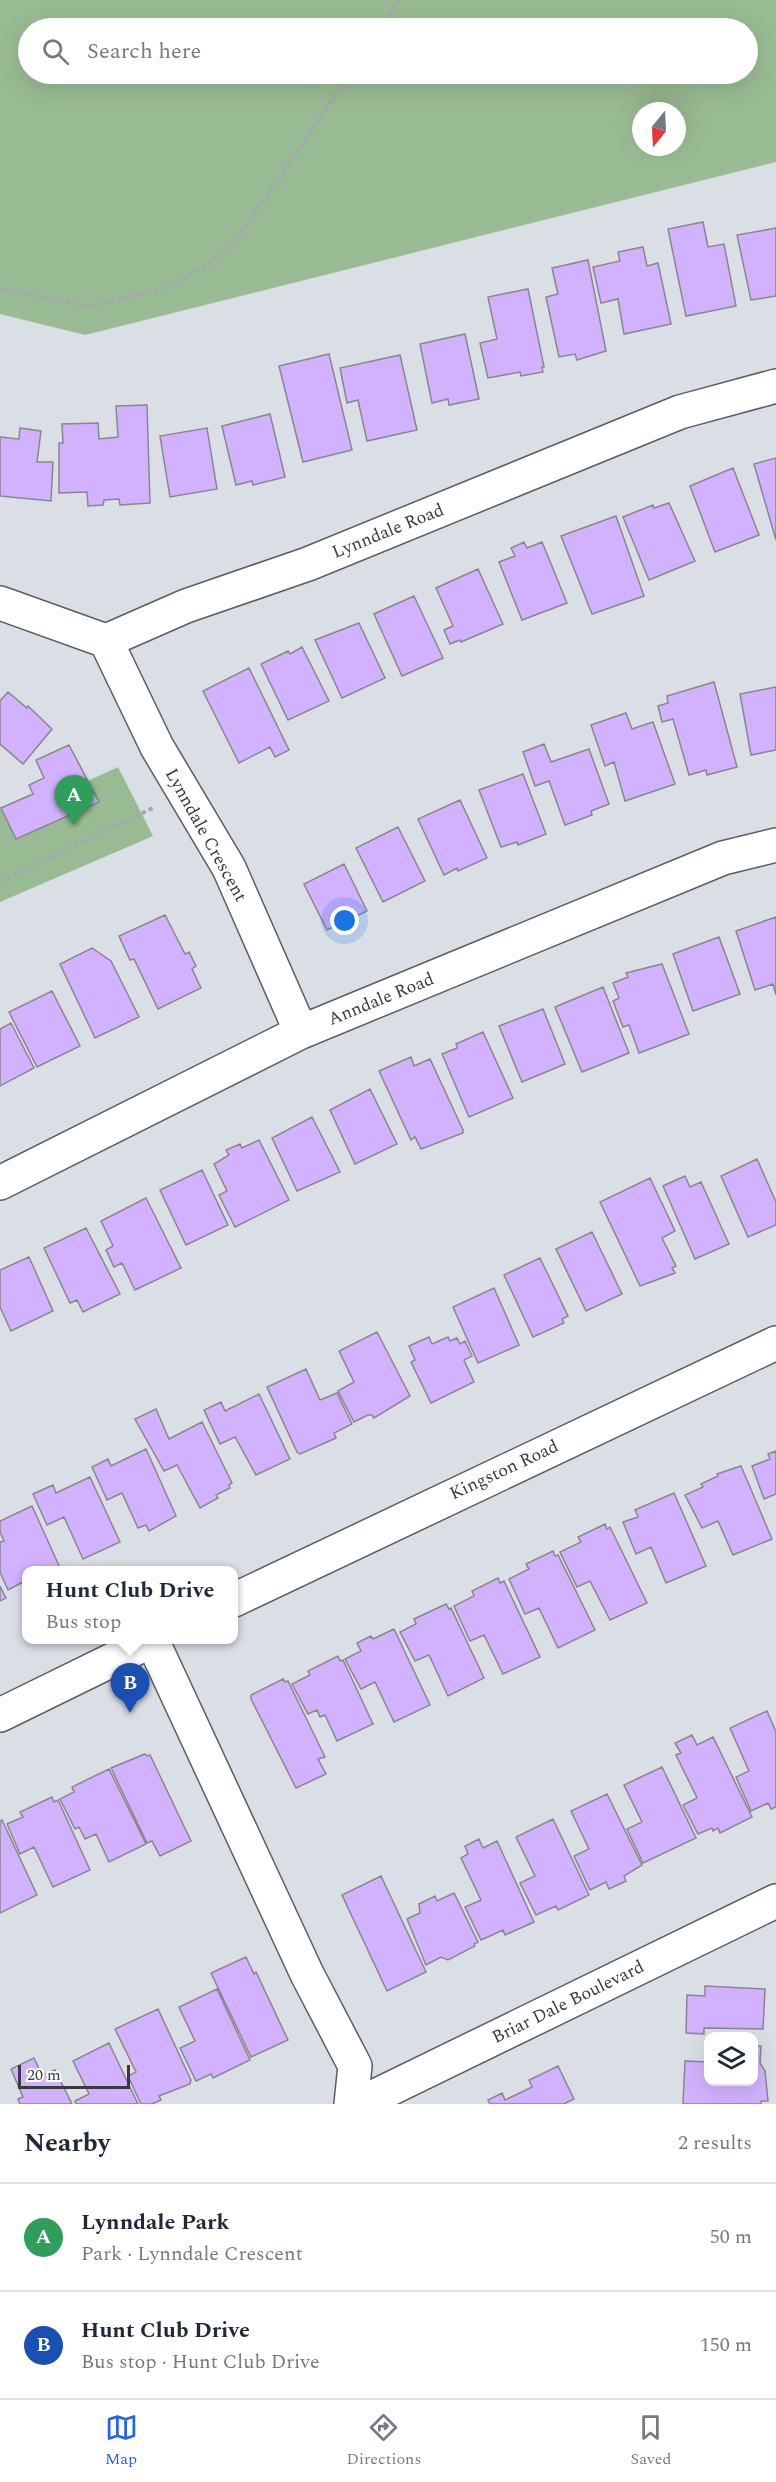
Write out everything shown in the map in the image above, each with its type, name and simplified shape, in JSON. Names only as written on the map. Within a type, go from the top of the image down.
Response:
[{"type":"street","name":"Lynndale Road","points":[[106,641],[186,606],[308,564],[680,412],[776,386]]},
{"type":"street","points":[[0,603],[106,641]]},
{"type":"street","name":"Lynndale Crescent","points":[[106,641],[131,695],[184,793],[229,868],[301,1032]]},
{"type":"street","name":"Anndale Road","points":[[0,1183],[301,1032],[723,858],[776,845]]},
{"type":"street","name":"Kingston Road","points":[[238,1598],[776,1343]]},
{"type":"street","points":[[0,1715],[144,1644]]},
{"type":"street","points":[[154,1644],[307,1974],[355,2066],[351,2104]]},
{"type":"street","name":"Briar Dale Boulevard","points":[[359,2104],[776,1900]]},
{"type":"path","points":[[388,18],[400,0]]},
{"type":"path","points":[[0,289],[89,306],[159,290],[210,264],[242,233],[343,84]]},
{"type":"path","points":[[0,882],[184,793]]},
{"type":"green space","points":[[0,0],[776,0],[776,162],[85,335],[0,314]]},
{"type":"green space","points":[[118,767],[153,836],[0,902],[0,809],[18,813]]},
{"type":"building","points":[[703,222],[708,247],[724,244],[736,306],[686,316],[668,229]]},
{"type":"building","points":[[776,228],[776,296],[751,300],[737,235]]},
{"type":"building","points":[[643,247],[647,266],[658,263],[671,324],[624,334],[618,299],[601,303],[593,267],[620,261],[618,252]]},
{"type":"building","points":[[588,260],[606,351],[577,360],[575,354],[559,357],[546,297],[558,294],[552,268]]},
{"type":"building","points":[[528,289],[544,367],[542,367],[543,372],[521,376],[520,372],[488,378],[480,343],[497,339],[488,297]]},
{"type":"building","points":[[465,334],[479,399],[449,405],[448,399],[432,403],[420,344]]},
{"type":"building","points":[[329,354],[352,450],[303,462],[279,366]]},
{"type":"building","points":[[400,355],[417,430],[367,441],[358,400],[347,403],[340,368]]},
{"type":"building","points":[[147,405],[150,503],[120,505],[119,499],[104,500],[103,505],[88,506],[87,492],[59,493],[59,443],[63,443],[62,424],[98,423],[99,439],[118,437],[116,406]]},
{"type":"building","points":[[270,414],[285,477],[253,485],[252,481],[236,485],[222,426]]},
{"type":"building","points":[[20,428],[41,431],[37,462],[53,462],[51,501],[0,496],[0,437],[19,439]]},
{"type":"building","points":[[207,428],[217,489],[170,497],[160,436]]},
{"type":"building","points":[[776,458],[776,540],[754,464]]},
{"type":"building","points":[[733,468],[759,535],[715,552],[690,486]]},
{"type":"building","points":[[669,503],[695,561],[649,580],[623,517],[653,505],[654,508]]},
{"type":"building","points":[[616,516],[644,596],[592,614],[561,536]]},
{"type":"building","points":[[524,542],[527,548],[542,542],[567,603],[522,620],[499,562],[515,556],[511,548]]},
{"type":"building","points":[[478,569],[503,624],[461,642],[460,640],[450,644],[444,630],[453,626],[436,588]]},
{"type":"building","points":[[414,596],[443,658],[402,676],[374,614]]},
{"type":"building","points":[[359,623],[385,678],[342,698],[315,640]]},
{"type":"building","points":[[302,647],[329,701],[288,720],[261,664],[288,651],[290,654]]},
{"type":"building","points":[[249,668],[289,750],[275,757],[270,747],[239,763],[203,691]]},
{"type":"building","points":[[714,682],[737,767],[707,775],[706,770],[689,775],[673,719],[662,722],[658,706],[668,703],[667,696]]},
{"type":"building","points":[[776,687],[776,750],[751,755],[740,694]]},
{"type":"building","points":[[8,692],[27,708],[28,706],[52,729],[23,764],[0,744],[0,701]]},
{"type":"building","points":[[626,713],[632,729],[653,722],[675,784],[625,801],[614,762],[605,766],[591,725]]},
{"type":"building","points":[[544,744],[551,762],[589,749],[609,804],[591,811],[592,815],[565,825],[549,781],[535,786],[523,752]]},
{"type":"building","points":[[69,745],[99,802],[16,839],[1,808],[33,794],[29,785],[44,778],[36,760]]},
{"type":"building","points":[[523,774],[546,834],[518,845],[517,842],[501,847],[479,790]]},
{"type":"building","points":[[460,800],[487,858],[444,875],[418,819]]},
{"type":"building","points":[[398,827],[425,881],[383,902],[356,848]]},
{"type":"building","points":[[344,864],[367,911],[327,930],[304,884]]},
{"type":"building","points":[[165,915],[185,954],[189,952],[196,966],[192,969],[201,988],[158,1009],[134,959],[130,960],[119,936]]},
{"type":"building","points":[[776,917],[776,995],[773,984],[755,990],[736,931]]},
{"type":"building","points":[[719,937],[740,994],[693,1011],[673,954]]},
{"type":"building","points":[[92,948],[111,961],[139,1017],[95,1038],[60,964]]},
{"type":"building","points":[[662,964],[689,1034],[639,1053],[629,1025],[623,1027],[613,1001],[619,998],[613,983],[628,977],[626,973]]},
{"type":"building","points":[[603,987],[629,1053],[582,1072],[555,1007]]},
{"type":"building","points":[[52,991],[80,1046],[37,1067],[9,1012]]},
{"type":"building","points":[[543,1009],[565,1064],[522,1082],[499,1026]]},
{"type":"building","points":[[11,1023],[34,1068],[0,1086],[0,1029]]},
{"type":"building","points":[[483,1032],[513,1098],[469,1117],[442,1054],[457,1048],[456,1044]]},
{"type":"building","points":[[411,1057],[414,1066],[430,1059],[463,1130],[463,1133],[421,1149],[415,1137],[411,1140],[379,1071]]},
{"type":"building","points":[[370,1089],[397,1144],[355,1164],[330,1110]]},
{"type":"building","points":[[312,1117],[340,1172],[297,1191],[272,1138]]},
{"type":"building","points":[[259,1140],[289,1200],[235,1227],[219,1195],[227,1191],[214,1164],[229,1155],[226,1150],[240,1144],[242,1148]]},
{"type":"building","points":[[757,1159],[776,1202],[776,1225],[748,1237],[721,1176]]},
{"type":"building","points":[[202,1170],[228,1225],[186,1245],[160,1190]]},
{"type":"building","points":[[685,1176],[690,1187],[701,1182],[729,1244],[695,1259],[663,1186]]},
{"type":"building","points":[[650,1178],[675,1231],[662,1238],[676,1266],[672,1268],[675,1273],[640,1286],[600,1202]]},
{"type":"building","points":[[146,1198],[181,1268],[135,1290],[122,1263],[114,1267],[106,1250],[113,1246],[101,1221]]},
{"type":"building","points":[[86,1228],[120,1294],[83,1312],[77,1300],[70,1303],[44,1248]]},
{"type":"building","points":[[592,1232],[622,1294],[586,1311],[556,1249]]},
{"type":"building","points":[[29,1257],[53,1311],[11,1331],[0,1307],[0,1270]]},
{"type":"building","points":[[540,1258],[568,1316],[562,1319],[564,1323],[533,1337],[504,1275]]},
{"type":"building","points":[[494,1288],[519,1345],[478,1363],[453,1307]]},
{"type":"building","points":[[377,1332],[410,1396],[374,1418],[368,1415],[354,1422],[338,1391],[354,1382],[339,1351]]},
{"type":"building","points":[[429,1337],[432,1344],[448,1337],[450,1341],[457,1338],[460,1344],[465,1341],[472,1356],[464,1360],[474,1382],[431,1403],[411,1362],[415,1360],[409,1346]]},
{"type":"building","points":[[306,1369],[320,1400],[337,1393],[352,1424],[334,1433],[336,1438],[300,1454],[297,1452],[267,1387]]},
{"type":"building","points":[[259,1394],[290,1459],[256,1475],[235,1437],[220,1444],[204,1410],[221,1402],[225,1411]]},
{"type":"building","points":[[156,1409],[169,1439],[202,1422],[232,1483],[229,1485],[230,1488],[216,1495],[218,1498],[200,1508],[177,1465],[164,1471],[135,1419]]},
{"type":"building","points":[[146,1449],[176,1516],[149,1531],[146,1525],[138,1528],[122,1493],[107,1500],[92,1467],[108,1459],[111,1466]]},
{"type":"building","points":[[776,1451],[776,1494],[764,1499],[752,1466],[770,1459],[768,1454]]},
{"type":"building","points":[[741,1466],[772,1539],[733,1555],[718,1521],[702,1528],[685,1495],[703,1487],[701,1484],[718,1476],[717,1474]]},
{"type":"building","points":[[90,1477],[120,1542],[83,1559],[64,1517],[47,1525],[33,1494],[53,1485],[56,1493]]},
{"type":"building","points":[[674,1493],[706,1566],[666,1583],[651,1547],[636,1554],[623,1522],[638,1517],[635,1510]]},
{"type":"building","points":[[32,1506],[59,1566],[22,1566],[22,1583],[8,1590],[0,1572],[0,1542],[4,1541],[0,1532],[0,1521]]},
{"type":"building","points":[[605,1524],[607,1529],[610,1527],[647,1603],[610,1620],[590,1581],[577,1587],[560,1552],[581,1542],[578,1537]]},
{"type":"building","points":[[553,1551],[555,1556],[558,1555],[595,1630],[558,1648],[539,1608],[525,1614],[509,1579],[529,1569],[526,1564]]},
{"type":"building","points":[[498,1578],[500,1583],[504,1581],[540,1657],[503,1674],[484,1635],[470,1641],[454,1606],[474,1596],[472,1591]]},
{"type":"building","points":[[0,1586],[6,1598],[0,1601]]},
{"type":"building","points":[[446,1604],[449,1609],[451,1608],[484,1678],[448,1696],[429,1655],[415,1661],[400,1632],[416,1624],[414,1619]]},
{"type":"building","points":[[394,1629],[430,1705],[394,1722],[375,1682],[361,1689],[345,1659],[361,1651],[357,1643],[371,1636],[373,1639]]},
{"type":"building","points":[[338,1656],[340,1661],[343,1660],[373,1724],[337,1741],[325,1715],[320,1717],[317,1710],[308,1714],[292,1684],[310,1675],[308,1671]]},
{"type":"building","points":[[283,1679],[285,1682],[288,1681],[325,1757],[318,1759],[326,1774],[296,1788],[251,1699],[251,1695]]},
{"type":"building","points":[[767,1711],[776,1732],[776,1807],[771,1809],[768,1803],[751,1811],[736,1777],[749,1771],[730,1728]]},
{"type":"building","points":[[692,1735],[697,1745],[713,1737],[752,1817],[720,1833],[718,1828],[713,1831],[712,1828],[698,1834],[683,1805],[697,1798],[676,1755],[681,1753],[675,1743]]},
{"type":"building","points":[[145,1754],[150,1755],[191,1841],[160,1856],[152,1841],[147,1843],[111,1768]]},
{"type":"building","points":[[662,1767],[696,1838],[643,1863],[627,1829],[642,1822],[624,1785]]},
{"type":"building","points":[[109,1769],[146,1844],[109,1862],[96,1834],[85,1839],[79,1827],[75,1829],[60,1799],[74,1792],[72,1787]]},
{"type":"building","points":[[607,1794],[642,1865],[624,1876],[626,1881],[609,1889],[606,1882],[590,1890],[574,1856],[589,1849],[571,1811]]},
{"type":"building","points":[[52,1797],[54,1802],[58,1800],[90,1870],[53,1887],[34,1847],[20,1854],[7,1824],[23,1817],[20,1812]]},
{"type":"building","points":[[553,1819],[589,1895],[558,1910],[556,1906],[536,1915],[520,1883],[535,1876],[516,1837]]},
{"type":"building","points":[[2,1820],[37,1895],[0,1913],[0,1821]]},
{"type":"building","points":[[479,1839],[483,1848],[497,1841],[534,1922],[505,1935],[503,1930],[481,1940],[465,1907],[481,1900],[461,1858],[468,1854],[465,1846]]},
{"type":"building","points":[[381,1876],[426,1972],[387,1991],[342,1895]]},
{"type":"building","points":[[454,1893],[478,1942],[474,1944],[475,1946],[448,1960],[441,1957],[426,1965],[407,1919],[420,1913],[419,1904],[435,1896],[437,1901]]},
{"type":"building","points":[[246,1957],[254,1974],[256,1972],[288,2040],[251,2057],[211,1973]]},
{"type":"building","points":[[705,1986],[765,1989],[763,2029],[704,2028],[704,2034],[686,2033],[687,1995],[705,1996]]},
{"type":"building","points":[[217,1989],[250,2060],[213,2078],[211,2074],[196,2081],[180,2048],[195,2041],[179,2007]]},
{"type":"building","points":[[158,2009],[191,2080],[190,2084],[159,2096],[161,2100],[152,2104],[141,2104],[128,2076],[136,2072],[115,2029]]},
{"type":"building","points":[[109,2043],[138,2104],[76,2104],[75,2101],[89,2094],[73,2061]]},
{"type":"building","points":[[758,2046],[761,2046],[760,2063],[765,2071],[768,2101],[761,2101],[761,2104],[683,2104],[685,2061],[704,2062],[704,2086],[758,2086]]},
{"type":"building","points":[[34,2058],[42,2075],[55,2070],[72,2104],[20,2104],[18,2099],[23,2097],[11,2069]]},
{"type":"building","points":[[558,2066],[574,2099],[564,2104],[490,2104],[488,2100],[502,2093],[505,2100],[532,2087],[529,2080]]},
{"type":"place","name":"Lynndale Park","points":[[74,825]]},
{"type":"place","name":"Hunt Club Drive","points":[[130,1713]]}]
